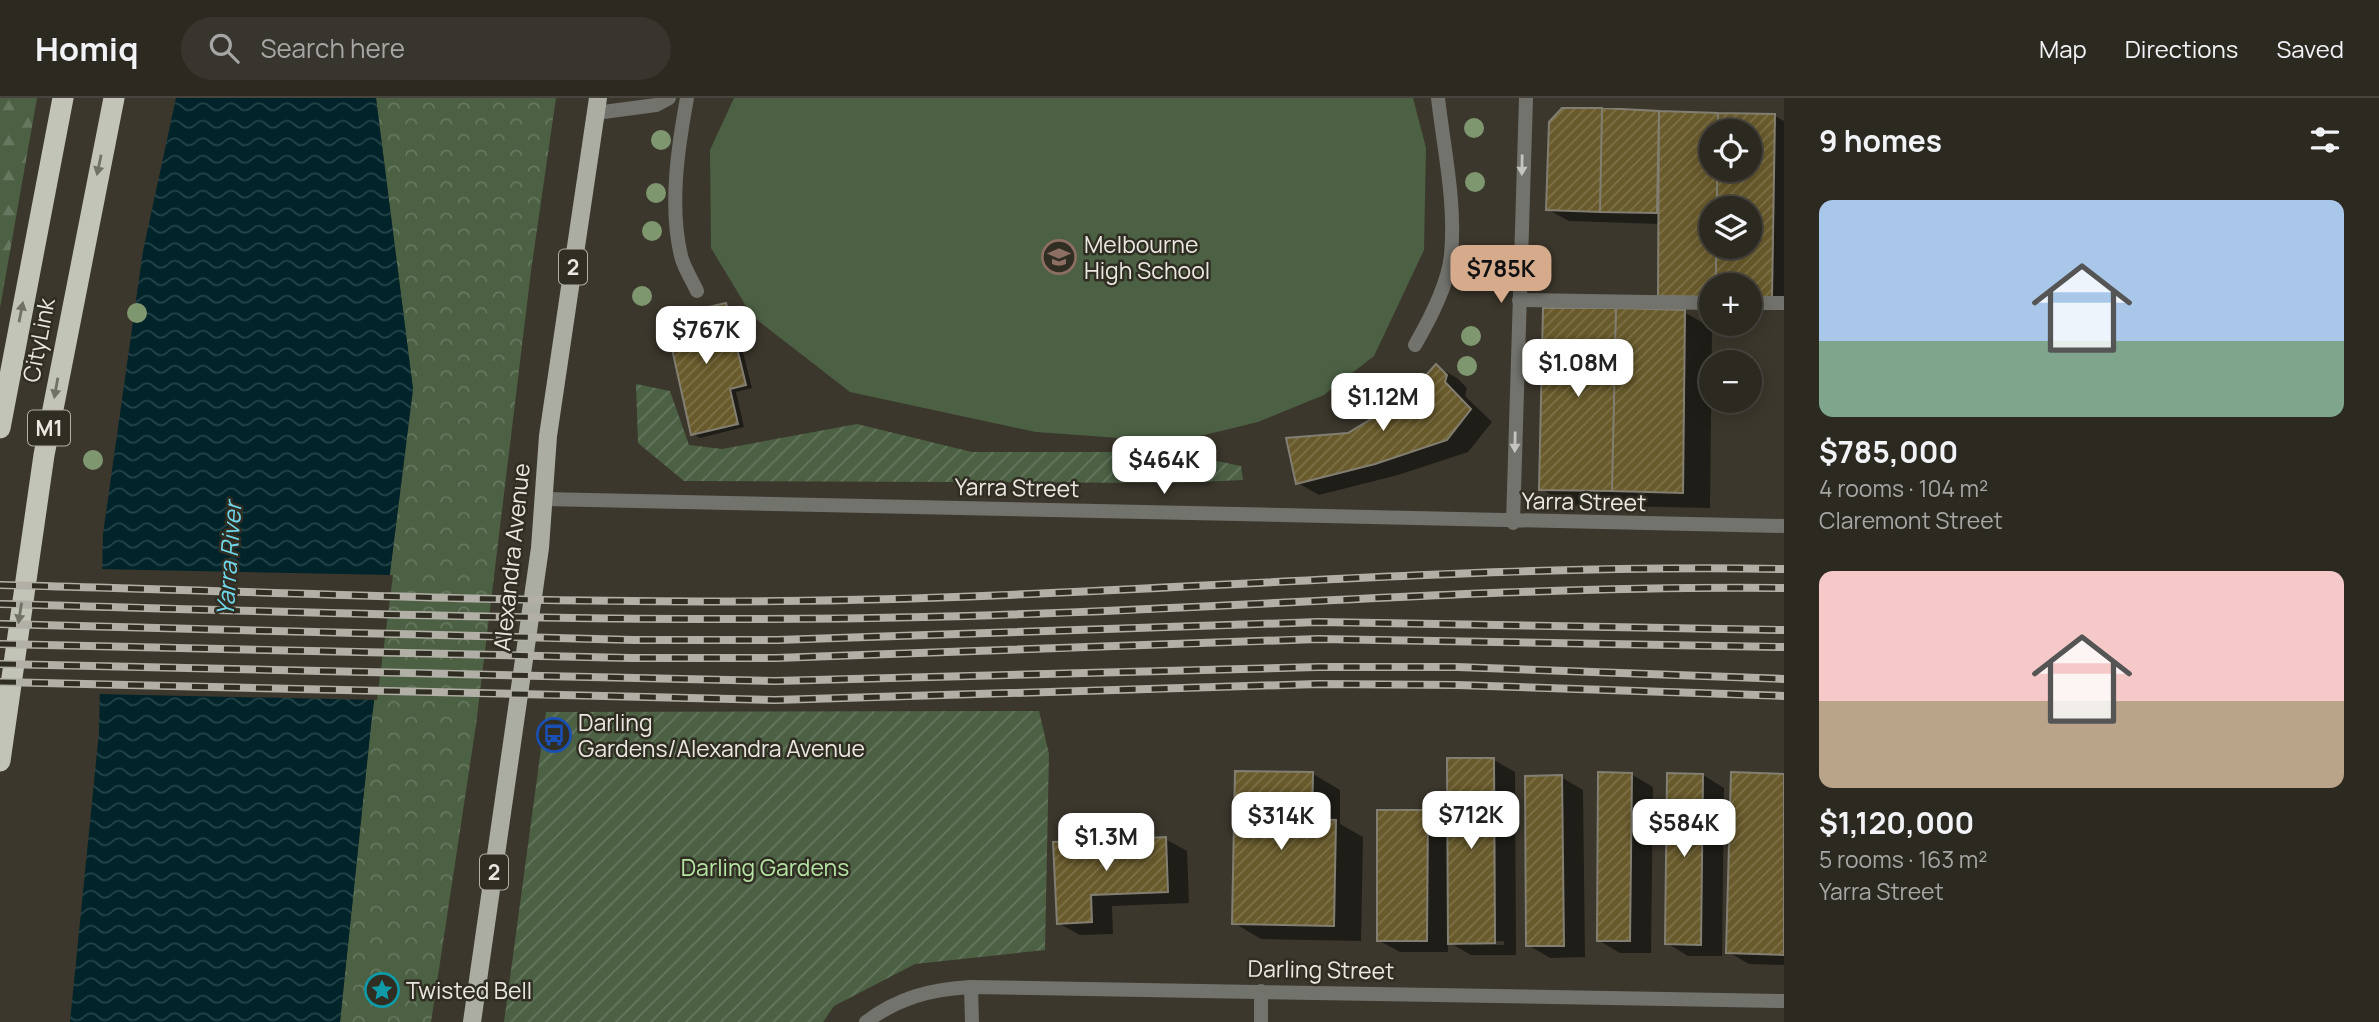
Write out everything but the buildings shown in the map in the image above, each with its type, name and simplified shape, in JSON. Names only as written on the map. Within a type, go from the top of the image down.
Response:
[{"type":"highway","name":"M1","points":[[0,428],[63,98]]},
{"type":"highway","name":"CityLink","points":[[0,761],[46,441],[114,98]]},
{"type":"main road","name":"Alexandra Avenue","points":[[472,1022],[540,548],[548,436],[597,106]]},
{"type":"street","points":[[597,106],[656,105],[669,98]]},
{"type":"street","points":[[687,98],[676,157],[677,208],[681,256],[697,291]]},
{"type":"street","points":[[1415,345],[1430,318],[1451,257],[1451,201],[1438,98]]},
{"type":"street","points":[[1513,523],[1523,102],[1526,98]]},
{"type":"street","points":[[1519,300],[1699,303]]},
{"type":"street","points":[[1762,303],[1784,303]]},
{"type":"street","name":"Yarra Street","points":[[544,499],[1513,523],[1784,526]]},
{"type":"street","points":[[971,987],[972,1022]]},
{"type":"street","name":"Darling Street","points":[[866,1022],[890,1005],[914,995],[971,987],[1784,1001]]},
{"type":"street","points":[[1261,991],[1261,1022]]},
{"type":"green space","points":[[0,98],[37,98],[0,308]]},
{"type":"green space","points":[[376,98],[556,98],[531,271],[476,725],[431,1022],[340,1022],[371,725],[413,389]]},
{"type":"green space","name":"Melbourne High School","points":[[734,98],[1413,98],[1426,148],[1424,250],[1374,356],[1324,395],[1258,422],[1175,442],[1036,432],[850,392],[752,316],[711,248],[710,150]]},
{"type":"green space","points":[[636,384],[670,391],[689,445],[722,449],[857,424],[972,452],[1173,452],[1241,466],[1243,480],[1176,483],[684,481],[638,443]]},
{"type":"green space","name":"Darling Gardens","points":[[1039,711],[1049,754],[1045,950],[915,964],[834,1006],[823,1022],[504,1022],[546,712]]},
{"type":"water","name":"Yarra River","points":[[176,98],[376,98],[413,389],[371,725],[340,1022],[70,1022],[99,732],[103,534],[143,251]]},
{"type":"pier","points":[[98,569],[393,575],[377,700],[96,694]]},
{"type":"railway","points":[[0,585],[488,599],[780,601],[906,599],[1533,571],[1784,569]]},
{"type":"railway","points":[[0,604],[462,616],[808,619],[1032,614],[1569,590],[1784,588]]},
{"type":"railway","points":[[0,624],[634,640],[777,640],[1319,622],[1784,630]]},
{"type":"railway","points":[[0,644],[631,658],[776,658],[1318,639],[1784,647]]},
{"type":"railway","points":[[0,664],[775,681],[1318,667],[1457,667],[1784,679]]},
{"type":"railway","points":[[0,682],[775,700],[1318,684],[1457,685],[1784,696]]},
{"type":"place","name":"Melbourne High School","points":[[1059,257]]},
{"type":"place","name":"Darling Gardens/Alexandra Avenue","points":[[554,735]]},
{"type":"place","name":"Twisted Bell","points":[[382,990]]}]
